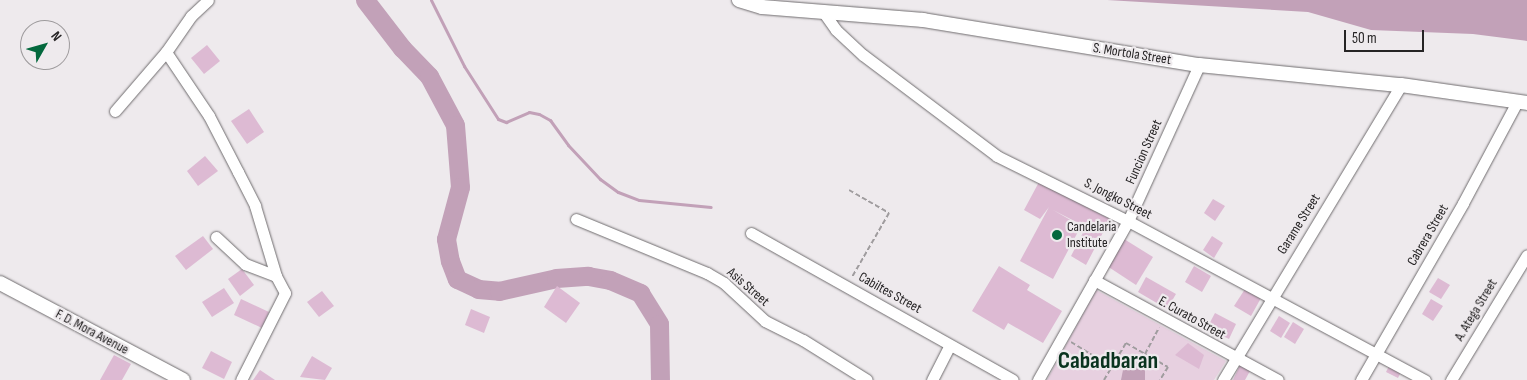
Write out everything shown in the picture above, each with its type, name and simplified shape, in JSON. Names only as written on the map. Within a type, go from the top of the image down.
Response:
[{"type":"street","points":[[116,111],[166,52],[190,16],[208,0]]},
{"type":"street","name":"S. Mortola Street","points":[[739,0],[762,7],[822,10],[923,20],[1199,65],[1400,85],[1522,102]]},
{"type":"street","name":"S. Jongko Street","points":[[822,10],[846,40],[977,144],[1128,221],[1270,298],[1378,353],[1425,380]]},
{"type":"street","points":[[166,52],[209,116],[251,198],[276,276],[284,288],[284,298],[241,380]]},
{"type":"street","name":"Funcion Street","points":[[1038,380],[1128,221],[1199,65]]},
{"type":"street","name":"Garame Street","points":[[1223,380],[1270,298],[1400,85]]},
{"type":"street","name":"Cabrera Street","points":[[1361,380],[1522,102]]},
{"type":"street","name":"Asis Street","points":[[576,219],[707,273],[724,283],[765,321],[803,340],[867,380]]},
{"type":"street","name":"Cabiltes Street","points":[[751,233],[1013,380]]},
{"type":"street","points":[[216,237],[245,264],[276,276]]},
{"type":"street","name":"A. Atega Street","points":[[1451,380],[1527,255]]},
{"type":"street","name":"E. Curato Street","points":[[1094,280],[1235,359],[1278,380]]},
{"type":"street","name":"F. D. Mora Avenue","points":[[0,284],[184,380]]},
{"type":"street","points":[[932,380],[950,344]]},
{"type":"path","points":[[847,287],[889,213],[849,190]]},
{"type":"path","points":[[1145,354],[1164,319]]},
{"type":"path","points":[[1063,337],[1112,367]]},
{"type":"path","points":[[1104,380],[1126,343],[1168,367],[1161,380]]},
{"type":"shaded area","points":[[1107,0],[1527,0],[1527,41],[1473,34],[1371,30],[1308,12]]},
{"type":"shaded area","points":[[1096,290],[1226,361],[1214,380],[1047,380]]},
{"type":"shaded area","points":[[1137,362],[1145,368],[1145,380],[1121,380],[1124,365]]},
{"type":"building","points":[[207,45],[220,61],[204,74],[191,58]]},
{"type":"building","points":[[249,109],[264,132],[247,144],[231,121]]},
{"type":"building","points":[[205,156],[218,171],[198,186],[187,171]]},
{"type":"building","points":[[1039,182],[1110,219],[1086,265],[1071,256],[1086,227],[1053,210],[1081,226],[1053,279],[1020,261],[1049,207],[1040,219],[1024,210]]},
{"type":"building","points":[[1213,199],[1225,206],[1215,221],[1204,213]]},
{"type":"building","points":[[203,236],[213,249],[186,270],[175,256]]},
{"type":"building","points":[[1212,236],[1223,243],[1214,258],[1203,250]]},
{"type":"building","points":[[1124,239],[1153,257],[1136,285],[1107,266]]},
{"type":"building","points":[[999,266],[1030,285],[1027,290],[1062,311],[1043,343],[1008,323],[1004,330],[972,311]]},
{"type":"building","points":[[1194,266],[1211,276],[1202,292],[1185,282]]},
{"type":"building","points":[[242,269],[254,285],[240,296],[228,279]]},
{"type":"building","points":[[1146,277],[1176,294],[1167,309],[1138,292]]},
{"type":"building","points":[[1438,278],[1450,285],[1441,299],[1429,292]]},
{"type":"building","points":[[557,286],[580,303],[566,323],[544,307]]},
{"type":"building","points":[[224,288],[234,303],[212,317],[202,302]]},
{"type":"building","points":[[1245,289],[1261,298],[1251,316],[1234,306]]},
{"type":"building","points":[[322,291],[334,306],[319,317],[307,302]]},
{"type":"building","points":[[241,299],[269,312],[262,328],[234,315]]},
{"type":"building","points":[[1431,299],[1443,306],[1433,321],[1422,314]]},
{"type":"building","points":[[471,309],[490,317],[484,333],[465,325]]},
{"type":"building","points":[[1215,313],[1236,324],[1229,339],[1207,328]]},
{"type":"building","points":[[1279,316],[1290,323],[1281,338],[1270,331]]},
{"type":"building","points":[[1293,322],[1304,329],[1295,344],[1284,337]]},
{"type":"building","points":[[1188,343],[1204,355],[1199,369],[1175,355]]},
{"type":"building","points":[[211,351],[232,362],[224,379],[202,368]]},
{"type":"building","points":[[114,355],[131,364],[122,380],[100,380]]},
{"type":"building","points":[[312,356],[332,368],[325,380],[300,377]]},
{"type":"building","points":[[1390,364],[1402,370],[1398,378],[1386,372]]},
{"type":"building","points":[[1240,365],[1250,371],[1245,380],[1233,380]]},
{"type":"building","points":[[260,370],[275,380],[253,380]]},
{"type":"waterway","points":[[365,0],[402,48],[429,76],[455,125],[460,187],[446,239],[450,261],[457,279],[478,289],[499,291],[556,278],[588,276],[610,280],[640,293],[659,324],[660,380]]},
{"type":"waterway","points":[[431,0],[464,66],[498,119],[506,122],[529,112],[539,114],[550,120],[568,145],[600,179],[618,192],[639,200],[711,207]]},
{"type":"place","name":"Candelaria Institute","points":[[1057,235]]},
{"type":"district","name":"Cabadbaran","points":[[1108,361]]}]
